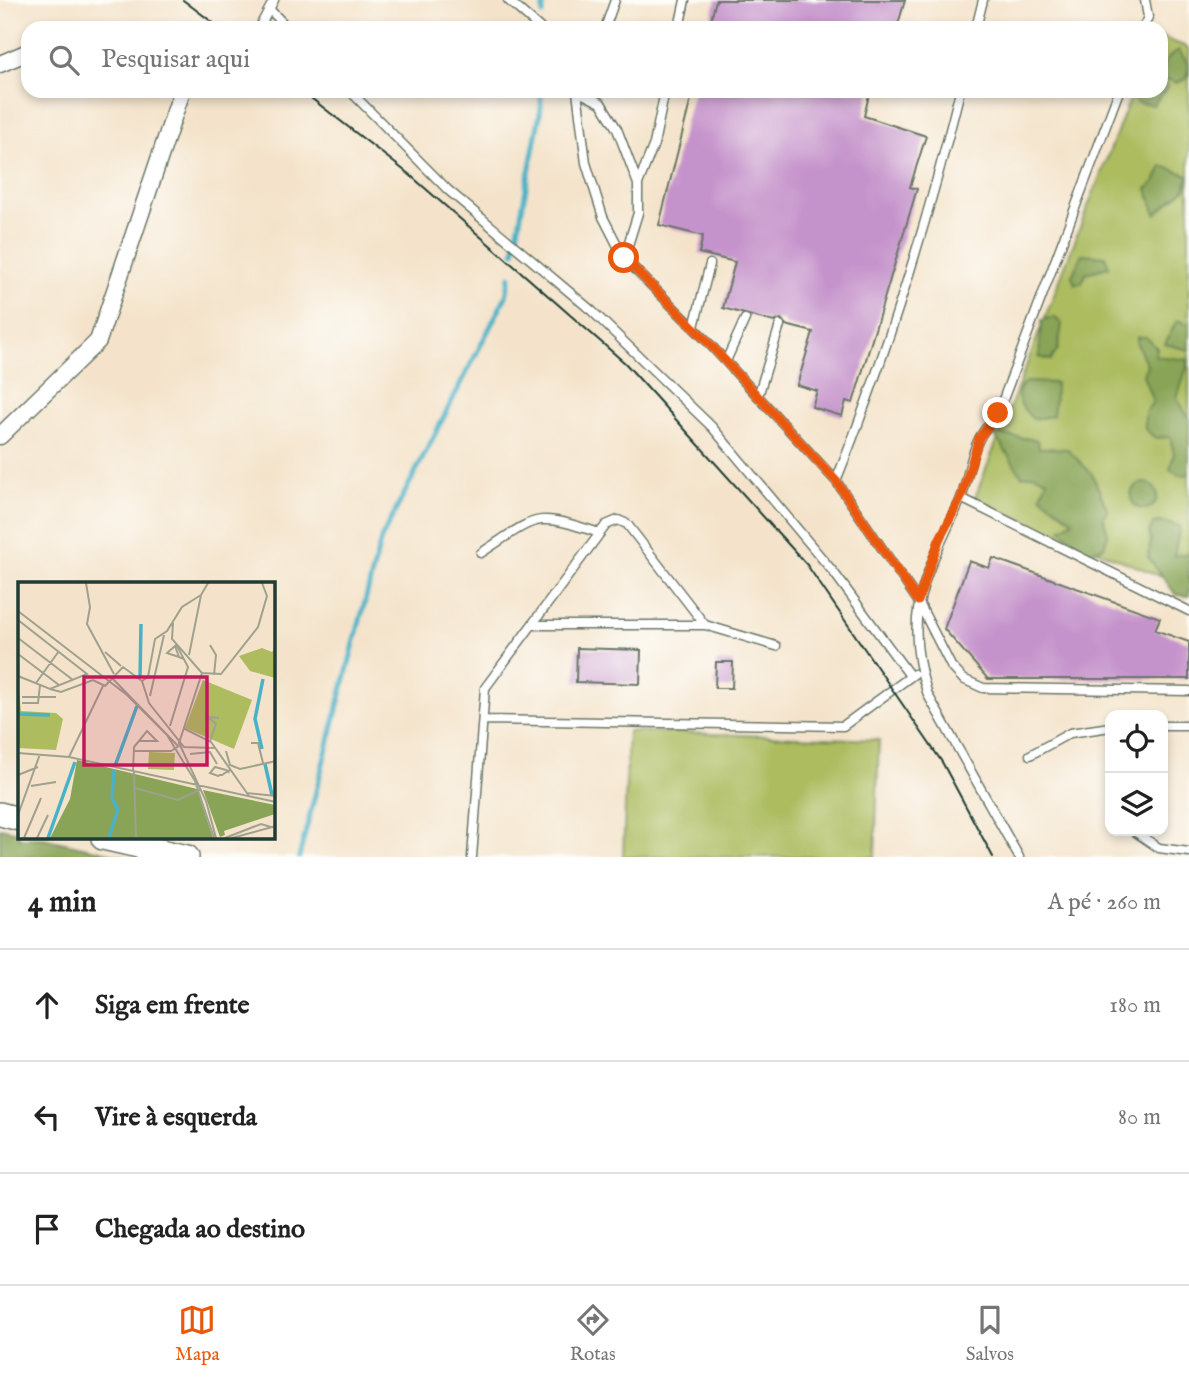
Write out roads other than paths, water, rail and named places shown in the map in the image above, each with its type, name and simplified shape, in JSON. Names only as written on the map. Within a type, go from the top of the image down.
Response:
[{"type":"main road","points":[[0,814],[18,819]]},
{"type":"main road","points":[[107,839],[187,857]]},
{"type":"street","points":[[0,64],[21,55]]},
{"type":"street","points":[[0,436],[98,341],[180,98]]},
{"type":"lane","points":[[263,21],[274,0]]},
{"type":"lane","points":[[508,0],[532,21]]},
{"type":"lane","points":[[608,21],[615,0]]},
{"type":"lane","points":[[680,21],[685,0]]},
{"type":"lane","points":[[978,21],[983,0]]},
{"type":"lane","points":[[1145,0],[1146,21]]},
{"type":"lane","points":[[270,10],[281,21]]},
{"type":"lane","points":[[357,98],[448,190],[592,311],[712,427],[835,573],[910,676]]},
{"type":"lane","points":[[578,98],[586,163],[603,217],[624,258],[694,327],[836,481],[918,601],[951,666],[963,679],[984,688],[1189,691]]},
{"type":"lane","points":[[591,98],[601,103],[617,129],[638,184],[638,213],[624,258]]},
{"type":"lane","points":[[638,184],[654,144],[664,98]]},
{"type":"lane","points":[[836,481],[868,400],[895,318],[958,98]]},
{"type":"lane","points":[[1019,857],[928,695],[920,669],[914,622],[918,601],[939,540],[961,498],[979,438],[998,413],[1116,98]]},
{"type":"lane","points":[[694,327],[710,264]]},
{"type":"lane","points":[[726,361],[745,319]]},
{"type":"lane","points":[[758,396],[780,325]]},
{"type":"lane","points":[[961,498],[1189,611]]},
{"type":"lane","points":[[481,553],[532,520],[561,520],[599,533]]},
{"type":"lane","points":[[472,857],[485,688],[599,533],[612,520],[627,524],[705,625]]},
{"type":"lane","points":[[532,625],[705,625],[776,646]]},
{"type":"lane","points":[[482,720],[843,726],[920,669]]},
{"type":"lane","points":[[1168,726],[1189,726]]},
{"type":"lane","points":[[1030,755],[1070,733],[1105,728]]},
{"type":"lane","points":[[1141,836],[1158,848],[1189,852]]},
{"type":"waterway","points":[[543,0],[543,14]]},
{"type":"waterway","points":[[514,252],[541,98]]},
{"type":"waterway","points":[[299,857],[381,539],[506,296],[510,276]]},
{"type":"tram line","points":[[183,0],[211,21]]},
{"type":"tram line","points":[[311,98],[410,175],[625,363],[807,565],[942,762],[993,857]]}]
